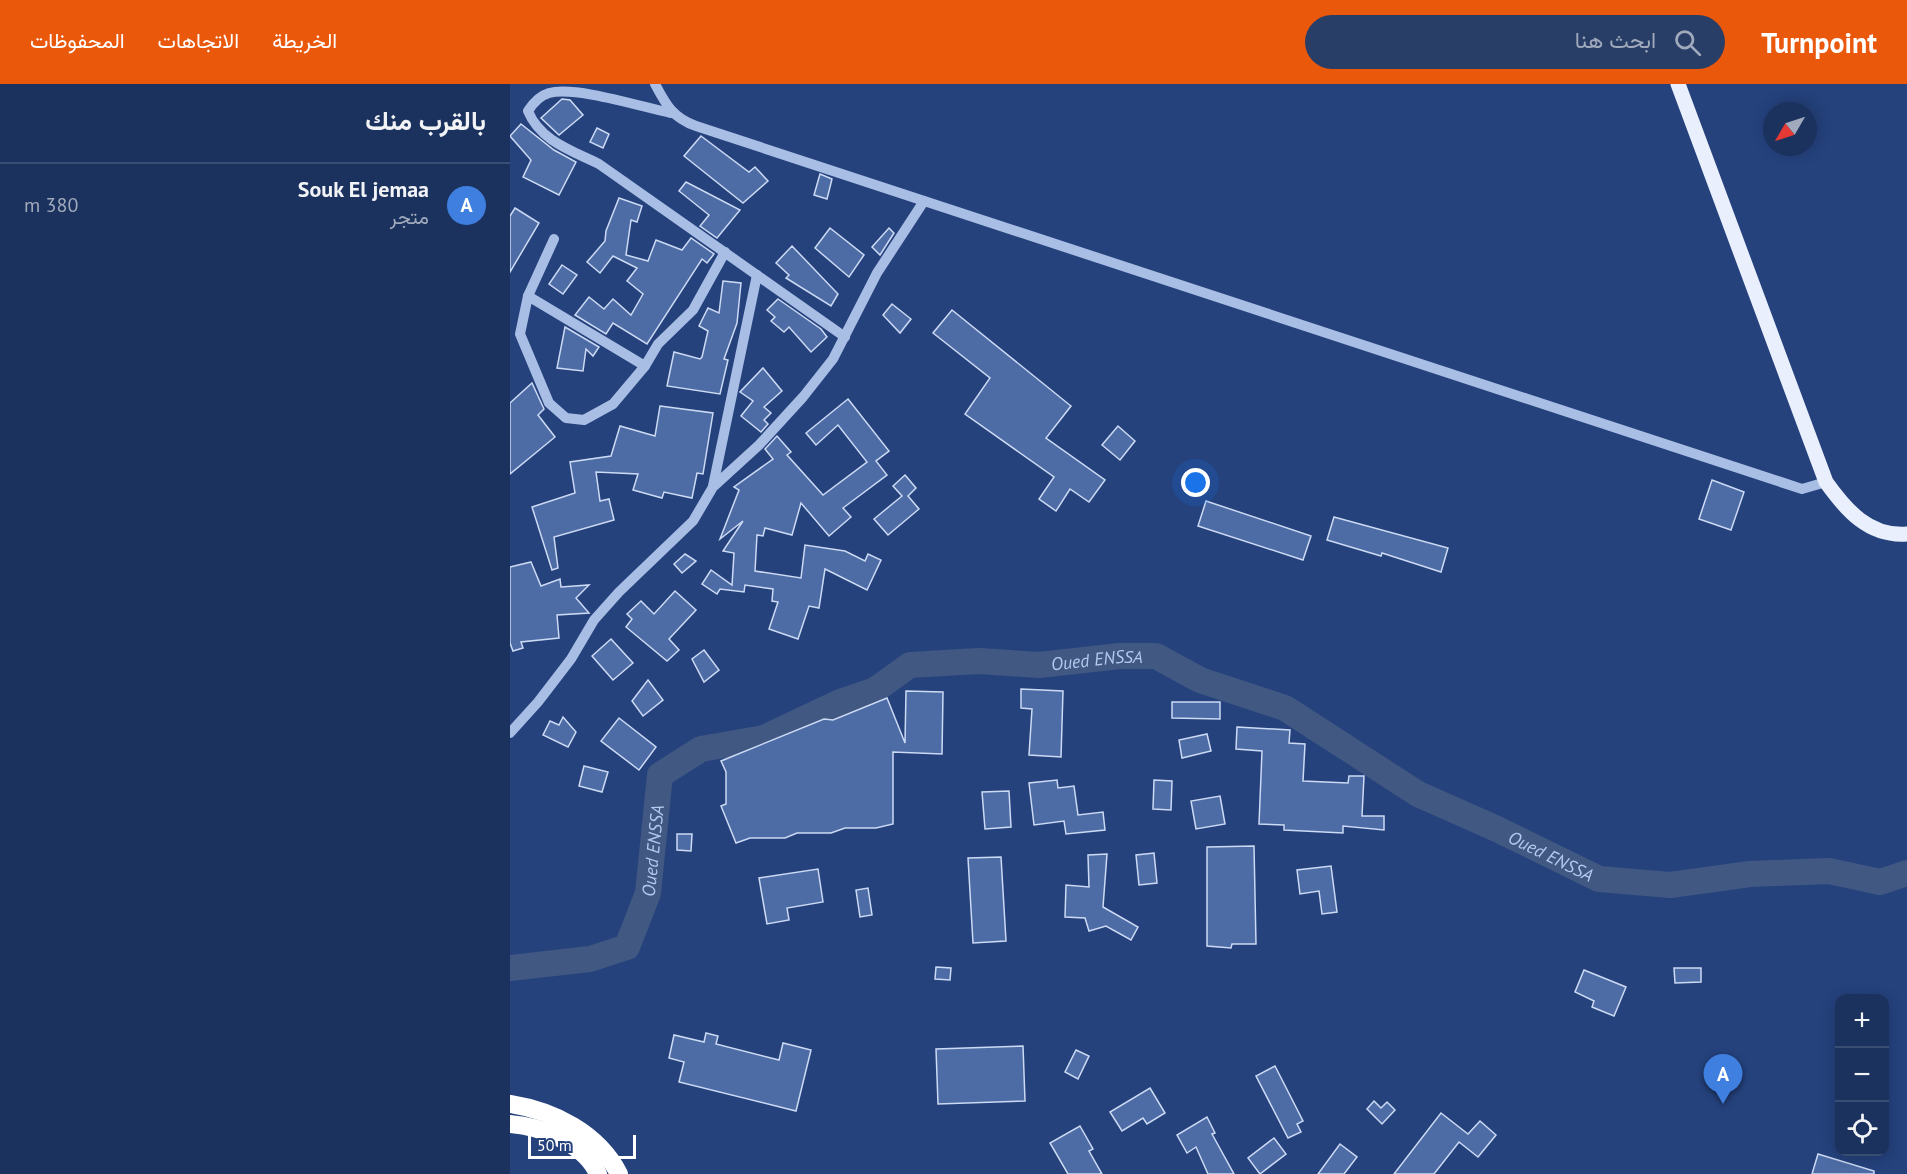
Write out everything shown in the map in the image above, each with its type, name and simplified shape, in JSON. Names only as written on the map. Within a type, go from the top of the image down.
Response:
[{"type":"highway","points":[[510,1104],[529,1107],[557,1118],[596,1142],[620,1174]]},
{"type":"highway","points":[[510,1124],[523,1125],[567,1143],[585,1156],[598,1174]]},
{"type":"main road","points":[[1678,84],[1826,482],[1857,519],[1879,531],[1907,534]]},
{"type":"street","points":[[656,84],[671,113]]},
{"type":"street","points":[[844,337],[599,164],[544,134],[533,123],[528,111],[535,101],[549,93],[572,92],[671,113],[682,121],[1802,489],[1826,482]]},
{"type":"street","points":[[510,733],[538,702],[571,659],[594,620],[619,592],[693,521],[713,487],[759,445],[803,397],[833,359],[877,273],[924,201]]},
{"type":"street","points":[[554,239],[528,296],[520,334],[549,402],[566,418],[584,420],[613,404],[645,366],[658,344],[693,310],[725,252]]},
{"type":"street","points":[[713,487],[757,275]]},
{"type":"street","points":[[528,296],[645,366]]},
{"type":"building","points":[[562,99],[570,100],[583,115],[559,135],[541,118]]},
{"type":"building","points":[[521,124],[554,150],[576,162],[559,195],[523,177],[531,160],[510,136]]},
{"type":"building","points":[[597,128],[609,134],[603,148],[590,142]]},
{"type":"building","points":[[701,136],[749,172],[755,167],[768,181],[743,203],[684,156]]},
{"type":"building","points":[[820,174],[832,179],[827,199],[814,195]]},
{"type":"building","points":[[686,182],[740,210],[717,238],[700,226],[709,215],[679,191]]},
{"type":"building","points":[[619,198],[642,206],[637,222],[631,220],[626,255],[648,261],[656,240],[682,250],[691,238],[714,254],[707,263],[702,259],[647,344],[613,323],[606,334],[575,315],[589,297],[604,309],[613,299],[631,315],[643,294],[627,281],[637,268],[613,256],[600,273],[587,262],[605,241],[606,231]]},
{"type":"building","points":[[515,208],[539,223],[510,272],[510,216]]},
{"type":"building","points":[[830,228],[864,255],[849,277],[815,248]]},
{"type":"building","points":[[889,228],[894,233],[880,255],[872,247]]},
{"type":"building","points":[[792,246],[838,294],[831,306],[786,278],[789,275],[776,263]]},
{"type":"building","points":[[562,265],[577,275],[563,294],[549,284]]},
{"type":"building","points":[[723,281],[741,283],[737,323],[724,359],[728,360],[720,394],[667,386],[674,352],[700,359],[702,357],[708,331],[699,326],[708,308],[719,313]]},
{"type":"building","points":[[778,299],[821,329],[827,337],[811,352],[789,327],[784,332],[771,321],[775,317],[767,310]]},
{"type":"building","points":[[892,304],[911,319],[900,333],[883,315]]},
{"type":"building","points":[[952,310],[1071,406],[1046,438],[1105,480],[1089,502],[1070,489],[1056,511],[1039,499],[1054,477],[965,414],[990,378],[933,333]]},
{"type":"building","points":[[565,327],[599,347],[593,356],[586,349],[583,371],[557,368]]},
{"type":"building","points":[[763,368],[782,391],[764,407],[771,413],[764,420],[768,424],[761,432],[741,416],[753,401],[740,392]]},
{"type":"building","points":[[532,383],[544,409],[538,415],[555,437],[510,474],[510,403]]},
{"type":"building","points":[[848,399],[889,451],[876,461],[887,475],[843,508],[851,517],[829,536],[801,503],[792,535],[765,528],[763,536],[757,535],[755,571],[801,578],[805,545],[845,551],[865,561],[868,554],[881,560],[867,590],[825,569],[819,608],[809,606],[798,639],[769,629],[778,602],[772,601],[773,589],[745,585],[744,592],[720,589],[717,594],[702,584],[711,570],[732,585],[734,553],[723,551],[743,521],[720,539],[739,490],[734,487],[773,459],[765,449],[777,436],[791,452],[787,455],[823,495],[867,462],[838,425],[816,445],[806,433]]},
{"type":"building","points":[[660,406],[713,413],[703,474],[697,473],[692,498],[664,492],[662,498],[633,490],[638,474],[596,472],[600,501],[609,499],[614,520],[554,537],[558,568],[552,570],[532,507],[575,493],[570,462],[611,456],[620,426],[655,436]]},
{"type":"building","points":[[1118,426],[1135,441],[1120,460],[1102,445]]},
{"type":"building","points":[[905,475],[916,488],[908,496],[919,509],[888,535],[874,519],[902,496],[893,486]]},
{"type":"building","points":[[1712,480],[1744,492],[1731,530],[1699,519]]},
{"type":"building","points":[[1206,501],[1311,536],[1303,560],[1198,526]]},
{"type":"building","points":[[1334,517],[1448,548],[1441,572],[1382,553],[1381,556],[1327,540]]},
{"type":"building","points":[[685,554],[696,561],[682,573],[674,564]]},
{"type":"building","points":[[531,562],[541,586],[560,579],[561,587],[589,585],[576,598],[589,613],[557,615],[559,638],[521,642],[523,648],[513,651],[510,643],[510,567]]},
{"type":"building","points":[[675,591],[696,610],[669,639],[679,650],[667,661],[626,627],[632,619],[627,614],[641,601],[654,614]]},
{"type":"building","points":[[611,639],[633,663],[613,680],[592,656]]},
{"type":"building","points":[[704,650],[719,670],[704,682],[692,659]]},
{"type":"building","points":[[648,680],[663,700],[643,716],[632,701]]},
{"type":"building","points":[[1021,689],[1063,691],[1061,757],[1029,755],[1032,709],[1021,708]]},
{"type":"building","points":[[906,691],[943,692],[942,754],[893,752],[893,824],[876,828],[845,828],[831,833],[797,833],[785,838],[750,838],[736,843],[721,806],[726,804],[726,772],[721,761],[824,719],[833,720],[887,698],[905,743]]},
{"type":"building","points":[[1172,702],[1220,702],[1220,719],[1172,718]]},
{"type":"building","points":[[563,717],[576,732],[568,747],[543,735],[550,721],[559,725]]},
{"type":"building","points":[[619,718],[656,747],[639,770],[601,741]]},
{"type":"building","points":[[1237,727],[1290,730],[1289,743],[1305,744],[1303,781],[1348,783],[1349,776],[1364,776],[1362,816],[1384,816],[1384,830],[1343,826],[1343,833],[1284,830],[1284,825],[1259,824],[1262,751],[1236,749]]},
{"type":"building","points":[[1207,734],[1211,751],[1182,758],[1179,740]]},
{"type":"building","points":[[584,766],[608,772],[602,792],[579,786]]},
{"type":"building","points":[[1057,780],[1058,788],[1074,786],[1078,815],[1103,812],[1105,830],[1066,834],[1064,821],[1034,825],[1029,783]]},
{"type":"building","points":[[1154,780],[1172,781],[1171,810],[1153,809]]},
{"type":"building","points":[[1009,791],[1011,827],[985,829],[982,792]]},
{"type":"building","points":[[1220,796],[1225,824],[1196,829],[1191,801]]},
{"type":"building","points":[[677,834],[692,834],[691,851],[677,850]]},
{"type":"building","points":[[1254,846],[1256,944],[1232,944],[1231,948],[1207,946],[1207,847]]},
{"type":"building","points":[[1154,853],[1157,883],[1139,885],[1136,855]]},
{"type":"building","points":[[1107,854],[1103,907],[1138,927],[1131,940],[1106,926],[1089,931],[1085,918],[1065,917],[1066,885],[1089,887],[1088,855]]},
{"type":"building","points":[[1001,857],[1006,941],[973,943],[968,858]]},
{"type":"building","points":[[1331,866],[1337,912],[1322,914],[1319,891],[1300,894],[1297,870]]},
{"type":"building","points":[[818,869],[823,902],[787,908],[789,920],[767,924],[759,878]]},
{"type":"building","points":[[868,888],[872,915],[860,917],[856,890]]},
{"type":"building","points":[[936,967],[951,968],[950,980],[935,979]]},
{"type":"building","points":[[1674,968],[1701,968],[1701,982],[1675,983]]},
{"type":"building","points":[[1584,970],[1626,987],[1614,1016],[1592,1007],[1594,1001],[1575,992]]},
{"type":"building","points":[[706,1033],[718,1036],[716,1044],[779,1060],[783,1043],[811,1050],[796,1111],[679,1082],[684,1062],[669,1058],[674,1035],[704,1042]]},
{"type":"building","points":[[1023,1046],[1025,1101],[938,1104],[936,1049]]},
{"type":"building","points":[[1076,1050],[1089,1056],[1078,1079],[1065,1072]]},
{"type":"building","points":[[1275,1066],[1303,1121],[1297,1124],[1301,1132],[1288,1138],[1256,1076]]},
{"type":"building","points":[[1150,1088],[1165,1113],[1147,1124],[1143,1118],[1122,1131],[1110,1112]]},
{"type":"building","points":[[1374,1101],[1381,1108],[1387,1102],[1395,1110],[1382,1124],[1367,1109]]},
{"type":"building","points":[[1441,1113],[1468,1134],[1480,1121],[1496,1135],[1478,1157],[1459,1142],[1434,1174],[1394,1174]]},
{"type":"building","points":[[1207,1117],[1215,1133],[1212,1134],[1234,1174],[1208,1174],[1196,1147],[1187,1153],[1177,1135]]},
{"type":"building","points":[[1080,1126],[1093,1149],[1089,1151],[1102,1174],[1068,1174],[1050,1143]]},
{"type":"building","points":[[1274,1138],[1286,1154],[1260,1174],[1248,1158]]},
{"type":"building","points":[[1340,1144],[1357,1157],[1344,1174],[1318,1174]]},
{"type":"building","points":[[1818,1154],[1874,1171],[1874,1174],[1812,1174]]},
{"type":"waterway","name":"Oued ENSSA","points":[[510,968],[590,959],[627,947],[648,893],[660,775],[701,749],[764,738],[840,702],[875,690],[910,665],[979,661],[1039,665],[1120,656],[1156,656],[1200,680],[1285,708],[1418,794],[1497,829],[1599,879],[1670,885],[1750,874],[1829,871],[1880,882],[1907,873]]},
{"type":"place","name":"Souk El jemaa","points":[[1723,1104]]}]
